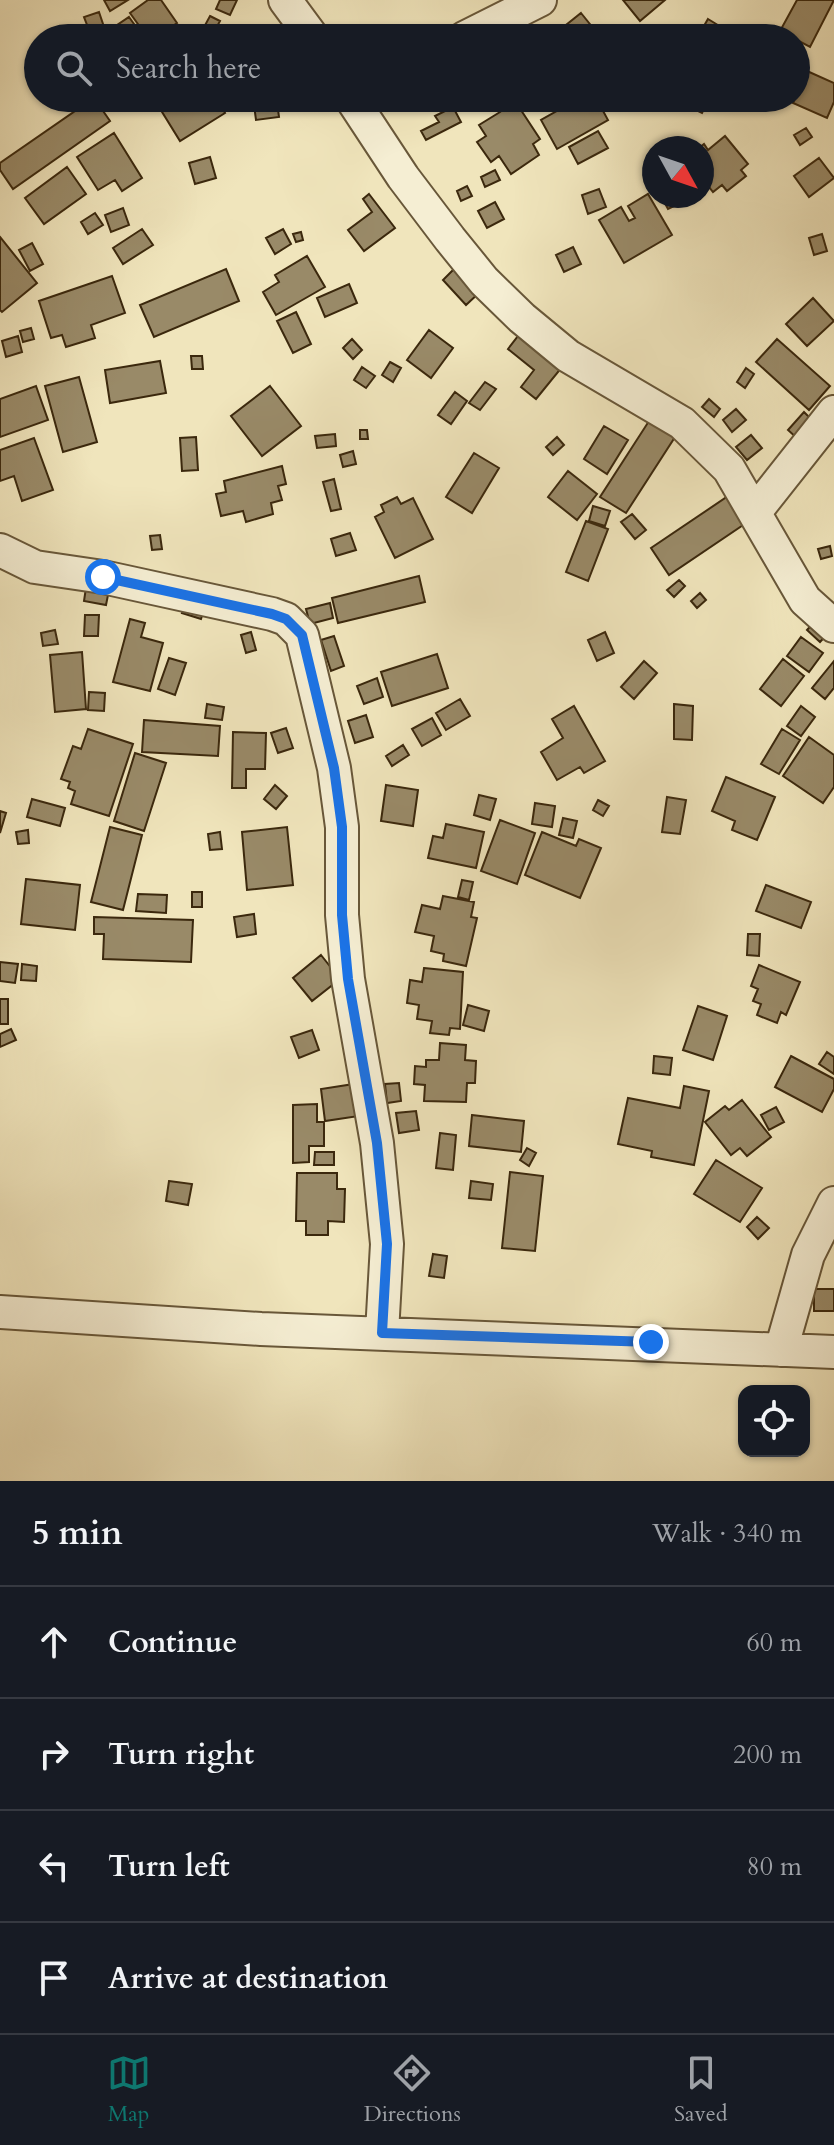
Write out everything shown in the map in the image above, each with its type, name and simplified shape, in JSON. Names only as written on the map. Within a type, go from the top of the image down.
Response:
[{"type":"street","points":[[285,0],[303,24]]},
{"type":"street","points":[[492,24],[540,0]]},
{"type":"street","points":[[360,112],[403,177],[484,281],[568,356],[682,423],[729,469],[805,600],[834,626]]},
{"type":"street","points":[[755,512],[834,412]]},
{"type":"street","points":[[0,550],[35,567],[103,577],[272,614],[286,619],[302,635],[321,705],[342,827],[342,915],[348,979],[377,1143],[387,1244],[382,1333]]},
{"type":"street","points":[[781,1350],[808,1255],[834,1203]]},
{"type":"street","points":[[0,1312],[382,1333],[834,1352]]},
{"type":"building","points":[[104,0],[128,0],[110,11]]},
{"type":"building","points":[[148,0],[161,0],[177,23],[138,24],[130,13]]},
{"type":"building","points":[[220,0],[237,0],[230,15],[216,9]]},
{"type":"building","points":[[623,0],[665,0],[640,21]]},
{"type":"building","points":[[797,0],[834,0],[810,47],[810,24],[784,24]]},
{"type":"building","points":[[99,12],[103,24],[87,24],[84,17]]},
{"type":"building","points":[[581,13],[590,24],[567,24]]},
{"type":"building","points":[[210,16],[220,21],[218,24],[206,24]]},
{"type":"building","points":[[129,17],[134,24],[119,24]]},
{"type":"building","points":[[810,72],[834,83],[834,102],[827,118],[810,110]]},
{"type":"building","points":[[74,112],[104,112],[110,121],[13,189],[0,170],[0,163]]},
{"type":"building","points":[[162,112],[224,112],[225,113],[180,141]]},
{"type":"building","points":[[255,112],[278,112],[279,117],[256,120]]},
{"type":"building","points":[[443,112],[456,112],[461,122],[426,140],[421,131],[439,122],[435,116]]},
{"type":"building","points":[[500,112],[522,112],[540,139],[533,144],[539,155],[511,174],[499,156],[491,162],[477,142],[486,136],[479,125]]},
{"type":"building","points":[[555,112],[604,112],[608,120],[557,149],[541,120]]},
{"type":"building","points":[[806,128],[812,137],[800,145],[794,135]]},
{"type":"building","points":[[598,131],[608,148],[578,164],[569,147]]},
{"type":"building","points":[[114,133],[142,178],[122,191],[115,180],[98,190],[77,157]]},
{"type":"building","points":[[725,136],[748,164],[741,170],[746,176],[727,191],[722,185],[714,191],[714,145]]},
{"type":"building","points":[[210,157],[216,178],[195,184],[189,163]]},
{"type":"building","points":[[819,158],[834,178],[809,197],[794,176]]},
{"type":"building","points":[[67,167],[86,194],[44,224],[25,198]]},
{"type":"building","points":[[495,170],[500,180],[485,187],[481,177]]},
{"type":"building","points":[[467,186],[472,196],[461,201],[457,191]]},
{"type":"building","points":[[599,189],[606,207],[588,214],[582,195]]},
{"type":"building","points":[[369,194],[395,228],[364,251],[348,230],[372,212],[363,199]]},
{"type":"building","points":[[642,198],[642,208],[656,208],[672,235],[624,263],[599,220],[621,207],[629,221],[635,218],[628,206]]},
{"type":"building","points":[[495,202],[504,219],[487,228],[478,211]]},
{"type":"building","points":[[123,208],[129,225],[111,232],[105,215]]},
{"type":"building","points":[[95,213],[103,225],[88,234],[81,222]]},
{"type":"building","points":[[142,229],[153,245],[123,264],[113,248]]},
{"type":"building","points":[[283,229],[291,244],[275,254],[266,238]]},
{"type":"building","points":[[301,232],[303,240],[296,242],[293,234]]},
{"type":"building","points":[[822,234],[827,251],[814,255],[809,238]]},
{"type":"building","points":[[0,237],[37,283],[2,312],[0,310]]},
{"type":"building","points":[[32,243],[43,264],[30,271],[19,250]]},
{"type":"building","points":[[573,247],[581,264],[564,272],[556,255]]},
{"type":"building","points":[[307,256],[325,287],[276,315],[263,292],[279,282],[275,275]]},
{"type":"building","points":[[456,267],[480,292],[466,305],[443,280]]},
{"type":"building","points":[[226,269],[239,301],[154,337],[140,305]]},
{"type":"building","points":[[112,276],[125,313],[91,325],[95,338],[66,347],[62,335],[51,338],[39,301]]},
{"type":"building","points":[[349,284],[357,303],[325,317],[317,298]]},
{"type":"building","points":[[813,298],[834,321],[807,346],[786,324]]},
{"type":"building","points":[[296,312],[311,344],[293,353],[277,321]]},
{"type":"building","points":[[525,327],[567,361],[536,399],[521,387],[534,370],[508,349]]},
{"type":"building","points":[[31,328],[34,339],[23,342],[20,331]]},
{"type":"building","points":[[429,330],[453,348],[431,378],[407,360]]},
{"type":"building","points":[[18,336],[22,352],[6,357],[2,341]]},
{"type":"building","points":[[352,339],[362,350],[353,359],[343,348]]},
{"type":"building","points":[[777,339],[830,386],[809,410],[756,362]]},
{"type":"building","points":[[191,356],[202,356],[203,369],[192,369]]},
{"type":"building","points":[[160,361],[166,393],[110,403],[105,370]]},
{"type":"building","points":[[390,362],[401,368],[393,382],[382,375]]},
{"type":"building","points":[[362,367],[375,376],[366,388],[354,380]]},
{"type":"building","points":[[746,368],[754,374],[745,388],[737,382]]},
{"type":"building","points":[[79,377],[97,442],[63,452],[45,386]]},
{"type":"building","points":[[485,382],[496,389],[480,410],[469,403]]},
{"type":"building","points":[[36,386],[48,420],[0,437],[0,399]]},
{"type":"building","points":[[270,386],[301,426],[262,456],[231,416]]},
{"type":"building","points":[[455,392],[467,401],[451,424],[438,415]]},
{"type":"building","points":[[709,399],[720,409],[714,417],[702,407]]},
{"type":"building","points":[[736,409],[746,420],[732,432],[723,420]]},
{"type":"building","points":[[804,412],[814,422],[798,439],[788,430]]},
{"type":"building","points":[[649,421],[675,437],[626,513],[600,497]]},
{"type":"building","points":[[604,426],[628,440],[607,474],[584,459]]},
{"type":"building","points":[[360,430],[367,430],[368,439],[360,439]]},
{"type":"building","points":[[335,434],[336,446],[317,448],[315,436]]},
{"type":"building","points":[[751,435],[762,448],[747,460],[736,447]]},
{"type":"building","points":[[196,437],[198,470],[182,471],[180,438]]},
{"type":"building","points":[[557,437],[564,445],[553,455],[546,447]]},
{"type":"building","points":[[34,438],[53,490],[22,501],[14,476],[0,481],[0,450]]},
{"type":"building","points":[[353,451],[356,464],[343,467],[340,455]]},
{"type":"building","points":[[474,453],[499,468],[472,513],[446,497]]},
{"type":"building","points":[[282,466],[286,484],[278,486],[282,500],[271,503],[273,514],[246,522],[243,511],[221,516],[216,494],[226,492],[224,481]]},
{"type":"building","points":[[568,471],[597,494],[577,520],[548,497]]},
{"type":"building","points":[[334,479],[341,509],[331,511],[323,482]]},
{"type":"building","points":[[737,490],[755,517],[669,575],[651,548]]},
{"type":"building","points":[[397,497],[401,504],[413,498],[433,539],[395,558],[375,517],[384,512],[381,505]]},
{"type":"building","points":[[593,506],[610,511],[605,526],[589,521]]},
{"type":"building","points":[[632,514],[646,530],[635,539],[621,522]]},
{"type":"building","points":[[586,521],[608,529],[588,581],[566,572]]},
{"type":"building","points":[[350,533],[356,550],[336,556],[331,539]]},
{"type":"building","points":[[160,535],[162,549],[152,550],[150,536]]},
{"type":"building","points":[[830,546],[832,556],[821,559],[818,549]]},
{"type":"building","points":[[419,576],[425,602],[338,623],[332,598]]},
{"type":"building","points":[[679,580],[685,586],[674,597],[667,590]]},
{"type":"building","points":[[87,581],[110,585],[106,605],[84,601]]},
{"type":"building","points":[[700,593],[706,600],[697,608],[691,601]]},
{"type":"building","points":[[188,597],[206,603],[201,619],[182,613]]},
{"type":"building","points":[[330,603],[333,618],[310,624],[306,609]]},
{"type":"building","points":[[85,615],[99,615],[98,636],[84,636]]},
{"type":"building","points":[[130,619],[145,623],[141,637],[163,643],[150,691],[113,682]]},
{"type":"building","points":[[817,619],[830,631],[820,642],[807,630]]},
{"type":"building","points":[[55,630],[58,644],[43,646],[41,633]]},
{"type":"building","points":[[251,632],[256,650],[246,653],[241,635]]},
{"type":"building","points":[[605,632],[614,653],[597,661],[588,640]]},
{"type":"building","points":[[334,636],[344,666],[331,671],[321,640]]},
{"type":"building","points":[[801,637],[823,653],[809,672],[787,656]]},
{"type":"building","points":[[82,652],[86,709],[55,712],[50,655]]},
{"type":"building","points":[[437,654],[448,688],[392,706],[381,672]]},
{"type":"building","points":[[169,658],[186,663],[175,695],[158,689]]},
{"type":"building","points":[[783,659],[804,676],[781,706],[760,689]]},
{"type":"building","points":[[644,661],[657,673],[634,699],[621,687]]},
{"type":"building","points":[[834,661],[834,688],[825,699],[812,688]]},
{"type":"building","points":[[377,678],[383,697],[364,704],[357,686]]},
{"type":"building","points":[[89,692],[105,693],[104,711],[88,710]]},
{"type":"building","points":[[460,699],[470,716],[446,730],[436,713]]},
{"type":"building","points":[[207,704],[224,707],[222,720],[205,718]]},
{"type":"building","points":[[674,704],[693,706],[692,740],[674,739]]},
{"type":"building","points":[[574,706],[605,761],[584,773],[580,767],[557,780],[541,752],[563,738],[552,719]]},
{"type":"building","points":[[801,706],[815,717],[801,736],[787,726]]},
{"type":"building","points":[[366,715],[373,737],[355,743],[348,721]]},
{"type":"building","points":[[432,718],[441,735],[422,746],[412,729]]},
{"type":"building","points":[[144,720],[220,726],[218,756],[142,752]]},
{"type":"building","points":[[286,728],[293,748],[278,753],[271,733]]},
{"type":"building","points":[[88,729],[133,744],[109,816],[71,804],[75,791],[68,788],[70,782],[61,779],[73,746],[81,749]]},
{"type":"building","points":[[782,729],[800,740],[779,774],[761,764]]},
{"type":"building","points":[[233,732],[266,733],[265,769],[246,769],[246,788],[232,788]]},
{"type":"building","points":[[809,737],[834,755],[834,787],[823,803],[783,776]]},
{"type":"building","points":[[403,745],[409,755],[392,766],[386,756]]},
{"type":"building","points":[[135,753],[166,763],[144,831],[114,821]]},
{"type":"building","points":[[726,777],[775,797],[757,840],[732,830],[735,821],[712,811]]},
{"type":"building","points":[[275,785],[287,796],[276,809],[264,799]]},
{"type":"building","points":[[386,785],[418,790],[413,826],[381,821]]},
{"type":"building","points":[[479,795],[496,799],[490,820],[474,815]]},
{"type":"building","points":[[667,797],[686,800],[680,834],[662,832]]},
{"type":"building","points":[[32,799],[65,808],[60,826],[27,817]]},
{"type":"building","points":[[598,800],[609,806],[603,816],[593,810]]},
{"type":"building","points":[[535,803],[555,806],[552,827],[532,824]]},
{"type":"building","points":[[0,811],[6,813],[0,833]]},
{"type":"building","points":[[563,818],[577,821],[573,838],[559,835]]},
{"type":"building","points":[[500,820],[535,833],[517,884],[481,871]]},
{"type":"building","points":[[446,824],[484,832],[476,868],[428,858],[433,836],[443,838]]},
{"type":"building","points":[[110,827],[142,835],[123,910],[91,902]]},
{"type":"building","points":[[287,827],[293,885],[247,890],[242,832]]},
{"type":"building","points":[[28,830],[29,843],[18,844],[16,832]]},
{"type":"building","points":[[220,832],[222,849],[210,850],[208,834]]},
{"type":"building","points":[[542,832],[576,846],[579,839],[601,848],[580,898],[525,875]]},
{"type":"building","points":[[26,879],[80,885],[75,930],[21,924]]},
{"type":"building","points":[[462,880],[473,882],[469,900],[458,897]]},
{"type":"building","points":[[766,885],[811,902],[801,928],[756,911]]},
{"type":"building","points":[[192,892],[202,892],[202,907],[192,907]]},
{"type":"building","points":[[138,894],[167,895],[166,913],[136,911]]},
{"type":"building","points":[[443,896],[474,902],[471,917],[477,918],[466,966],[443,961],[444,954],[431,951],[434,936],[415,932],[422,905],[440,909]]},
{"type":"building","points":[[254,914],[256,934],[237,937],[234,917]]},
{"type":"building","points":[[94,917],[193,920],[191,962],[103,959],[104,934],[94,934]]},
{"type":"building","points":[[748,934],[760,934],[759,956],[747,955]]},
{"type":"building","points":[[321,955],[340,979],[312,1001],[293,978]]},
{"type":"building","points":[[0,962],[18,964],[15,983],[0,981]]},
{"type":"building","points":[[22,964],[37,966],[36,981],[21,980]]},
{"type":"building","points":[[759,965],[800,982],[786,1015],[781,1012],[777,1023],[757,1015],[761,1004],[753,1001],[758,989],[751,986]]},
{"type":"building","points":[[424,968],[463,972],[460,1029],[450,1028],[449,1035],[430,1033],[432,1021],[417,1019],[419,1005],[407,1003],[410,980],[422,982]]},
{"type":"building","points":[[0,999],[8,999],[8,1024],[0,1024]]},
{"type":"building","points":[[468,1005],[489,1011],[484,1031],[463,1025]]},
{"type":"building","points":[[698,1006],[727,1016],[713,1060],[683,1050]]},
{"type":"building","points":[[11,1029],[16,1040],[0,1047],[0,1034]]},
{"type":"building","points":[[312,1030],[319,1050],[299,1058],[291,1037]]},
{"type":"building","points":[[440,1043],[466,1045],[465,1060],[476,1061],[475,1083],[467,1083],[466,1102],[424,1101],[425,1085],[414,1084],[415,1066],[426,1067],[426,1060],[439,1060]]},
{"type":"building","points":[[827,1052],[834,1057],[834,1074],[819,1064]]},
{"type":"building","points":[[654,1056],[672,1058],[670,1075],[653,1073]]},
{"type":"building","points":[[791,1056],[834,1079],[834,1089],[822,1112],[775,1087]]},
{"type":"building","points":[[399,1083],[401,1101],[387,1103],[385,1084]]},
{"type":"building","points":[[354,1084],[359,1116],[325,1121],[321,1089]]},
{"type":"building","points":[[684,1086],[709,1091],[694,1165],[651,1157],[652,1151],[618,1144],[628,1098],[680,1108]]},
{"type":"building","points":[[742,1100],[771,1137],[747,1156],[740,1148],[731,1155],[705,1122],[725,1106],[729,1110]]},
{"type":"building","points":[[317,1104],[317,1122],[324,1122],[324,1146],[309,1146],[309,1162],[293,1163],[293,1105]]},
{"type":"building","points":[[776,1107],[784,1122],[769,1130],[761,1115]]},
{"type":"building","points":[[416,1111],[419,1130],[399,1133],[396,1113]]},
{"type":"building","points":[[472,1115],[524,1121],[521,1152],[469,1146]]},
{"type":"building","points":[[440,1133],[456,1135],[453,1170],[436,1168]]},
{"type":"building","points":[[527,1148],[536,1153],[529,1166],[520,1160]]},
{"type":"building","points":[[315,1152],[334,1152],[334,1165],[314,1165]]},
{"type":"building","points":[[716,1160],[762,1188],[740,1222],[694,1194]]},
{"type":"building","points":[[510,1172],[543,1176],[535,1251],[502,1248]]},
{"type":"building","points":[[297,1173],[337,1173],[337,1189],[345,1189],[344,1222],[328,1221],[328,1235],[306,1235],[306,1221],[296,1221]]},
{"type":"building","points":[[169,1181],[192,1184],[188,1205],[166,1201]]},
{"type":"building","points":[[471,1181],[493,1184],[491,1200],[469,1198]]},
{"type":"building","points":[[757,1217],[769,1228],[758,1239],[747,1227]]},
{"type":"building","points":[[433,1254],[447,1256],[444,1278],[429,1276]]},
{"type":"building","points":[[814,1289],[834,1289],[834,1311],[814,1311]]},
{"type":"route","points":[[103,577],[272,614],[286,619],[302,635],[321,705],[342,827],[342,915],[348,979],[377,1143],[387,1244],[382,1333],[651,1342]]}]
